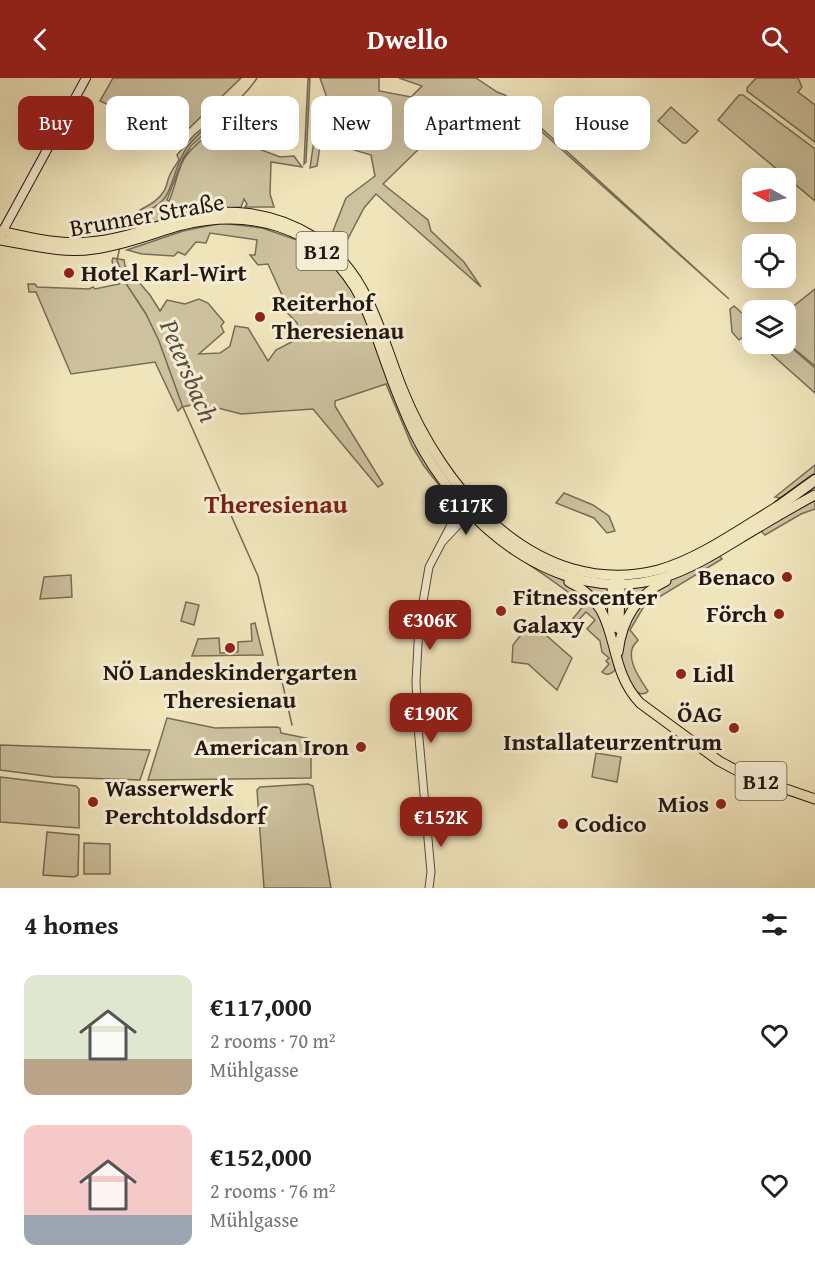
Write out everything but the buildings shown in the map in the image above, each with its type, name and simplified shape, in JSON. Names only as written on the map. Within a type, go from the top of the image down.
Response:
[{"type":"highway","points":[[779,506],[815,480]]},
{"type":"main road","points":[[1,235],[86,78]]},
{"type":"main road","name":"Brunner Straße","points":[[1,235],[67,243],[117,242],[181,226],[227,218],[268,223],[316,246],[338,266],[360,297],[400,401],[423,451],[448,487],[512,547],[558,573],[586,581],[644,582],[664,578],[719,551],[815,495]]},
{"type":"main road","name":"Brunner Straße","points":[[471,508],[546,559],[617,581],[674,565],[815,485]]},
{"type":"main road","points":[[616,653],[625,620],[640,600],[655,586],[706,561],[719,551]]},
{"type":"main road","points":[[558,573],[561,578],[585,590],[601,608],[609,625],[616,653]]},
{"type":"main road","points":[[616,653],[617,581]]},
{"type":"main road","name":"B12","points":[[616,653],[620,674],[631,694],[640,704],[719,761],[745,775],[815,799]]},
{"type":"street","points":[[429,888],[431,872],[420,762],[416,682],[419,625],[427,574],[441,543],[471,508]]},
{"type":"shaded area","points":[[113,78],[241,78],[222,96],[201,96],[201,117],[189,128],[189,96],[106,96],[106,104],[100,101]]},
{"type":"shaded area","points":[[308,78],[310,78],[306,162],[304,164]]},
{"type":"shaded area","points":[[320,78],[379,78],[379,91],[406,96],[404,150],[418,150],[383,184],[428,220],[431,231],[464,262],[481,287],[376,194],[364,208],[344,246],[333,231],[346,198],[375,176],[371,155],[354,150],[392,150],[392,96],[326,96]]},
{"type":"shaded area","points":[[399,78],[476,78],[505,95],[412,96],[422,86]]},
{"type":"shaded area","points":[[756,78],[798,78],[802,87],[798,92],[815,105],[815,142],[747,91]]},
{"type":"shaded area","points":[[739,95],[743,95],[815,149],[815,201],[796,185],[796,168],[775,168],[718,120]]},
{"type":"shaded area","points":[[671,107],[698,131],[686,143],[683,143],[658,121]]},
{"type":"shaded area","points":[[201,129],[201,137],[189,149],[189,141]]},
{"type":"shaded area","points":[[542,129],[554,140],[554,143],[542,132]]},
{"type":"shaded area","points":[[201,140],[201,150],[262,150],[280,157],[294,156],[302,167],[271,162],[270,194],[274,207],[245,207],[247,204],[244,199],[241,207],[205,210],[120,233],[129,218],[153,202],[164,191],[179,160],[177,155],[181,150],[188,150],[183,158],[167,200],[169,201],[184,159]]},
{"type":"shaded area","points":[[313,150],[319,150],[317,166],[310,168]]},
{"type":"shaded area","points":[[562,150],[565,150],[729,299]]},
{"type":"shaded area","points":[[222,223],[262,228],[300,241],[336,269],[353,292],[367,318],[420,453],[456,503],[458,508],[456,511],[456,507],[424,466],[412,446],[386,384],[335,401],[335,406],[383,484],[378,487],[313,409],[241,414],[191,401],[192,405],[182,407],[178,411],[155,362],[71,374],[36,292],[29,292],[28,284],[35,284],[37,287],[89,289],[93,287],[95,289],[119,284],[113,258],[124,260],[125,266],[150,295],[160,311],[167,300],[185,304],[199,299],[208,303],[224,322],[221,326],[224,332],[199,354],[220,353],[230,346],[235,326],[248,328],[268,361],[276,350],[301,337],[297,323],[276,301],[282,295],[268,264],[258,265],[250,255],[255,255],[257,240],[210,233],[206,243],[196,242],[185,255],[178,252],[174,256],[142,254],[127,250],[183,231]]},
{"type":"shaded area","points":[[815,289],[815,366],[796,350],[796,304]]},
{"type":"shaded area","points":[[734,306],[742,313],[742,337],[739,340],[732,332],[730,309]]},
{"type":"shaded area","points":[[796,352],[815,368],[815,393],[771,354],[796,354]]},
{"type":"shaded area","points":[[815,465],[815,476],[781,498],[775,497]]},
{"type":"shaded area","points":[[564,493],[593,505],[609,516],[615,531],[607,533],[594,518],[556,503]]},
{"type":"shaded area","points":[[815,499],[815,509],[801,514],[765,535],[760,530]]},
{"type":"shaded area","points":[[499,543],[572,585],[601,613],[608,633],[614,671],[607,674],[602,672],[609,664],[606,661],[609,658],[602,652],[600,641],[587,629],[595,620],[586,612],[565,634],[562,632],[584,605]]},
{"type":"shaded area","points":[[720,556],[722,559],[651,602],[647,601],[630,630],[638,640],[631,654],[633,666],[648,691],[641,694],[633,690],[622,666],[621,639],[640,602],[670,580]]},
{"type":"shaded area","points":[[71,575],[72,597],[40,599],[44,577]]},
{"type":"shaded area","points":[[579,583],[609,587],[611,622]]},
{"type":"shaded area","points":[[653,583],[624,617],[624,587]]},
{"type":"shaded area","points":[[186,602],[199,605],[194,625],[181,621]]},
{"type":"shaded area","points":[[531,622],[572,658],[557,690],[528,664],[512,662],[513,645]]},
{"type":"shaded area","points":[[255,623],[263,655],[192,656],[198,639],[219,638],[220,653],[238,652],[238,642],[252,641],[251,624]]},
{"type":"shaded area","points":[[167,718],[215,728],[277,727],[280,728],[281,733],[311,739],[311,778],[148,780]]},
{"type":"shaded area","points":[[0,745],[150,750],[140,780],[53,777],[0,770]]},
{"type":"shaded area","points":[[596,753],[621,757],[617,782],[592,777]]},
{"type":"shaded area","points":[[0,777],[76,786],[79,789],[79,828],[0,822]]},
{"type":"shaded area","points":[[308,784],[313,786],[331,888],[264,888],[257,790],[260,787]]},
{"type":"shaded area","points":[[47,832],[79,835],[78,875],[74,877],[43,875]]},
{"type":"shaded area","points":[[84,843],[110,844],[110,874],[84,874]]},
{"type":"waterway","name":"Petersbach","points":[[124,231],[137,217],[163,200],[188,146],[242,96],[257,78]]},
{"type":"waterway","name":"Petersbach","points":[[120,247],[117,260],[125,282],[146,314],[159,341],[182,405],[258,576],[292,725]]},
{"type":"place","name":"Hotel Karl-Wirt","points":[[69,273]]},
{"type":"place","name":"Reiterhof Theresienau","points":[[260,317]]},
{"type":"place","name":"Benaco","points":[[787,577]]},
{"type":"place","name":"Fitnesscenter Galaxy","points":[[501,611]]},
{"type":"place","name":"Förch","points":[[779,614]]},
{"type":"place","name":"NÖ Landeskindergarten Theresienau","points":[[230,648]]},
{"type":"place","name":"Lidl","points":[[681,674]]},
{"type":"place","name":"ÖAG Installateurzentrum","points":[[734,728]]},
{"type":"place","name":"American Iron","points":[[361,747]]},
{"type":"place","name":"Wasserwerk Perchtoldsdorf","points":[[93,802]]},
{"type":"place","name":"Mios","points":[[721,804]]},
{"type":"place","name":"Codico","points":[[563,824]]},
{"type":"district","name":"Theresienau","points":[[276,504]]}]
